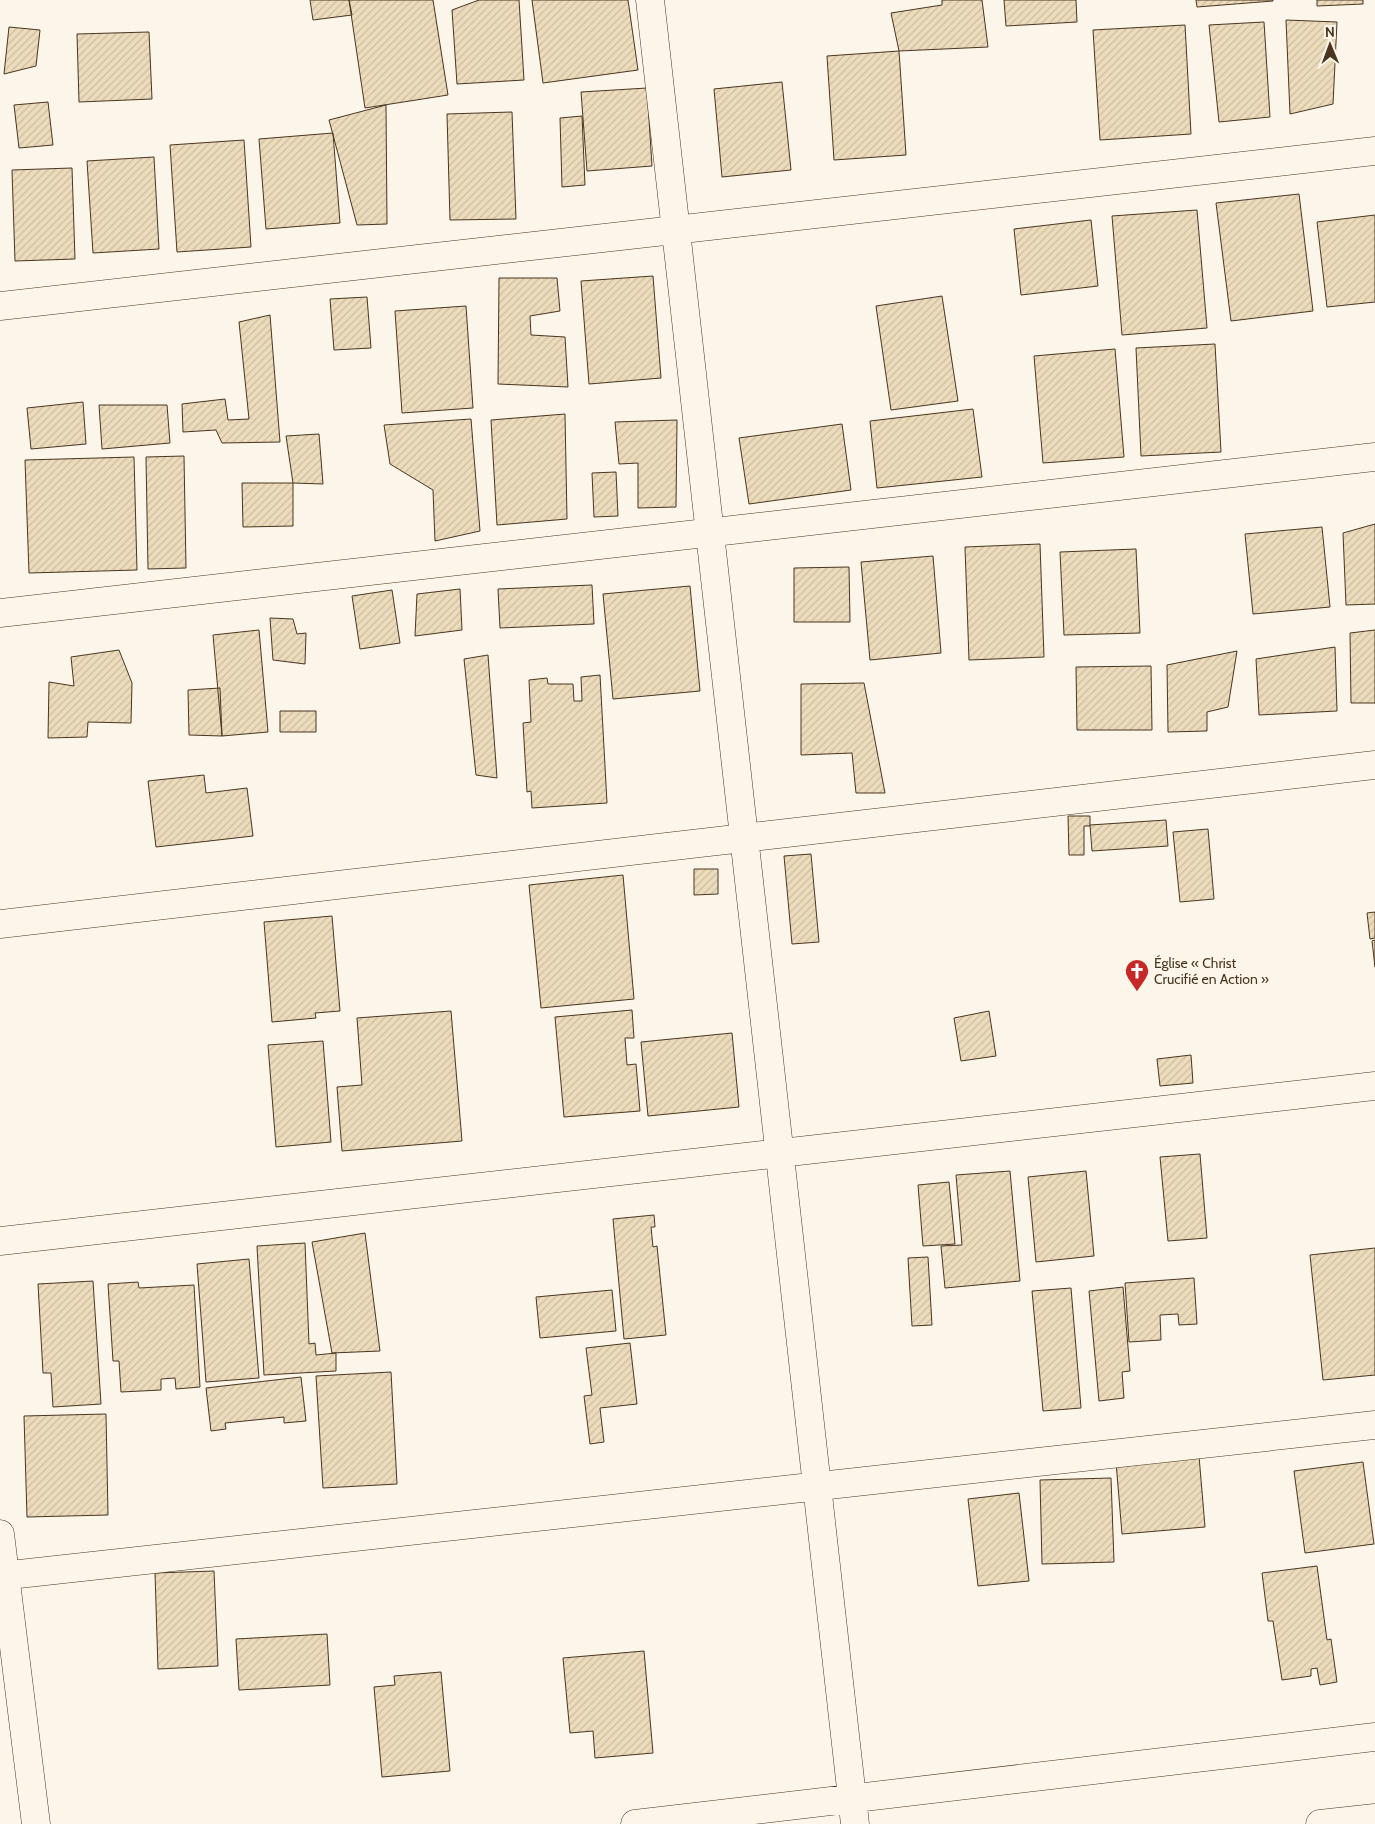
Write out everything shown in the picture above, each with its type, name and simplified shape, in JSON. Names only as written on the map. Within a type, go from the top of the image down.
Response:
[{"type":"street","points":[[650,0],[854,1811]]},
{"type":"street","points":[[0,306],[1375,151]]},
{"type":"street","points":[[0,613],[1375,457]]},
{"type":"street","points":[[0,924],[1375,765]]},
{"type":"street","points":[[0,1241],[1375,1086]]},
{"type":"street","points":[[3,1576],[1375,1425]]},
{"type":"street","points":[[0,1534],[3,1576],[36,1824]]},
{"type":"street","points":[[636,1824],[854,1811],[1375,1737]]},
{"type":"street","points":[[1320,1824],[1375,1818]]},
{"type":"building","points":[[310,0],[349,0],[352,15],[313,20]]},
{"type":"building","points":[[349,0],[433,0],[448,95],[365,108]]},
{"type":"building","points":[[479,0],[519,0],[524,80],[457,84],[452,10]]},
{"type":"building","points":[[532,0],[628,0],[638,70],[543,83]]},
{"type":"building","points":[[942,0],[982,0],[988,47],[899,51],[891,13],[942,5]]},
{"type":"building","points":[[1004,0],[1076,0],[1077,22],[1006,26]]},
{"type":"building","points":[[1196,0],[1273,0],[1273,1],[1197,7]]},
{"type":"building","points":[[1317,0],[1363,0],[1363,4],[1317,6]]},
{"type":"building","points":[[1286,20],[1337,22],[1333,104],[1290,114]]},
{"type":"building","points":[[1264,22],[1270,117],[1219,122],[1209,25]]},
{"type":"building","points":[[1185,25],[1191,134],[1100,140],[1093,30]]},
{"type":"building","points":[[9,27],[40,30],[36,66],[4,74]]},
{"type":"building","points":[[149,32],[152,99],[79,102],[77,34]]},
{"type":"building","points":[[899,51],[906,155],[834,160],[827,56]]},
{"type":"building","points":[[782,82],[791,170],[722,177],[714,89]]},
{"type":"building","points":[[647,88],[652,166],[587,171],[581,92]]},
{"type":"building","points":[[48,102],[53,145],[19,148],[14,105]]},
{"type":"building","points":[[386,105],[387,224],[357,225],[329,120]]},
{"type":"building","points":[[512,112],[516,219],[450,220],[447,114]]},
{"type":"building","points":[[582,116],[585,185],[562,187],[560,118]]},
{"type":"building","points":[[333,133],[340,223],[266,229],[259,139]]},
{"type":"building","points":[[244,140],[251,247],[177,252],[170,145]]},
{"type":"building","points":[[154,157],[159,249],[93,253],[87,161]]},
{"type":"building","points":[[72,168],[75,259],[15,261],[12,170]]},
{"type":"building","points":[[1299,194],[1313,311],[1231,321],[1216,203]]},
{"type":"building","points":[[1197,210],[1207,328],[1122,335],[1112,216]]},
{"type":"building","points":[[1375,215],[1375,302],[1327,307],[1317,222]]},
{"type":"building","points":[[1091,220],[1098,286],[1021,295],[1014,229]]},
{"type":"building","points":[[653,276],[661,378],[589,384],[581,281]]},
{"type":"building","points":[[499,278],[557,278],[560,311],[530,316],[531,335],[565,337],[568,387],[498,384]]},
{"type":"building","points":[[942,296],[958,401],[891,410],[876,306]]},
{"type":"building","points":[[367,297],[371,348],[334,350],[330,299]]},
{"type":"building","points":[[466,306],[473,408],[402,413],[395,311]]},
{"type":"building","points":[[270,315],[280,442],[222,443],[216,430],[183,432],[182,404],[225,399],[228,420],[249,419],[239,322]]},
{"type":"building","points":[[1215,344],[1221,452],[1141,456],[1136,348]]},
{"type":"building","points":[[1115,349],[1124,457],[1043,463],[1034,356]]},
{"type":"building","points":[[83,402],[86,444],[31,449],[27,408]]},
{"type":"building","points":[[99,405],[167,405],[170,443],[102,449]]},
{"type":"building","points":[[973,409],[982,477],[877,488],[870,421]]},
{"type":"building","points":[[565,414],[567,519],[497,525],[491,420]]},
{"type":"building","points":[[471,419],[480,531],[435,541],[433,490],[390,464],[384,425]]},
{"type":"building","points":[[677,420],[676,507],[638,508],[638,463],[619,464],[615,422]]},
{"type":"building","points":[[842,424],[851,490],[749,504],[739,438]]},
{"type":"building","points":[[319,434],[323,484],[293,483],[286,436]]},
{"type":"building","points":[[184,456],[186,568],[148,569],[146,457]]},
{"type":"building","points":[[134,457],[137,570],[29,573],[25,460]]},
{"type":"building","points":[[616,472],[618,516],[594,517],[592,473]]},
{"type":"building","points":[[242,483],[293,483],[293,526],[243,527]]},
{"type":"building","points":[[1375,524],[1375,604],[1346,605],[1343,533]]},
{"type":"building","points":[[1322,527],[1330,607],[1253,614],[1245,534]]},
{"type":"building","points":[[1040,544],[1044,657],[969,660],[965,547]]},
{"type":"building","points":[[1136,549],[1140,633],[1064,635],[1060,552]]},
{"type":"building","points":[[933,556],[941,653],[870,660],[861,562]]},
{"type":"building","points":[[849,567],[850,622],[794,622],[794,568]]},
{"type":"building","points":[[592,585],[594,624],[500,628],[498,589]]},
{"type":"building","points":[[690,586],[700,691],[613,699],[603,594]]},
{"type":"building","points":[[460,589],[462,630],[415,636],[417,594]]},
{"type":"building","points":[[392,590],[400,643],[360,649],[352,596]]},
{"type":"building","points":[[270,618],[293,619],[297,634],[306,633],[305,664],[273,660]]},
{"type":"building","points":[[259,630],[268,732],[222,736],[213,635]]},
{"type":"building","points":[[1375,630],[1375,703],[1351,703],[1350,633]]},
{"type":"building","points":[[1335,647],[1337,711],[1259,715],[1256,659]]},
{"type":"building","points":[[119,650],[132,683],[131,723],[88,722],[87,737],[48,738],[49,682],[74,686],[71,657]]},
{"type":"building","points":[[1237,651],[1228,707],[1207,712],[1207,731],[1168,732],[1167,665]]},
{"type":"building","points":[[488,655],[497,778],[476,775],[464,659]]},
{"type":"building","points":[[1151,666],[1152,730],[1077,730],[1076,667]]},
{"type":"building","points":[[600,675],[607,803],[532,808],[531,791],[527,792],[523,723],[531,722],[529,680],[547,678],[548,684],[573,684],[574,701],[582,701],[581,677]]},
{"type":"building","points":[[864,683],[885,793],[856,793],[852,753],[801,755],[801,684]]},
{"type":"building","points":[[220,688],[222,736],[189,735],[188,690]]},
{"type":"building","points":[[280,711],[316,711],[316,732],[280,732]]},
{"type":"building","points":[[204,775],[206,793],[247,788],[253,836],[156,847],[148,781]]},
{"type":"building","points":[[1068,816],[1090,816],[1090,826],[1084,826],[1084,855],[1069,855]]},
{"type":"building","points":[[1166,820],[1168,846],[1092,851],[1090,825]]},
{"type":"building","points":[[1208,829],[1214,899],[1180,902],[1173,832]]},
{"type":"building","points":[[811,854],[819,942],[792,944],[784,856]]},
{"type":"building","points":[[694,869],[718,869],[718,894],[694,895]]},
{"type":"building","points":[[623,875],[634,999],[541,1008],[529,885]]},
{"type":"building","points":[[1375,912],[1375,938],[1370,939],[1367,913]]},
{"type":"building","points":[[332,916],[340,1011],[315,1013],[316,1018],[272,1022],[264,922]]},
{"type":"building","points":[[1375,940],[1375,967],[1372,941]]},
{"type":"building","points":[[632,1010],[634,1038],[625,1038],[627,1065],[636,1064],[640,1111],[564,1117],[555,1017]]},
{"type":"building","points":[[451,1011],[462,1141],[342,1151],[337,1087],[362,1085],[357,1018]]},
{"type":"building","points":[[989,1011],[996,1056],[961,1061],[954,1018]]},
{"type":"building","points":[[732,1033],[739,1107],[648,1116],[641,1042]]},
{"type":"building","points":[[323,1041],[331,1142],[276,1147],[268,1045]]},
{"type":"building","points":[[1191,1055],[1193,1083],[1160,1086],[1157,1059]]},
{"type":"building","points":[[1200,1154],[1207,1238],[1168,1241],[1160,1157]]},
{"type":"building","points":[[1010,1171],[1020,1281],[945,1288],[941,1246],[962,1245],[956,1175]]},
{"type":"building","points":[[1086,1171],[1094,1256],[1036,1262],[1028,1177]]},
{"type":"building","points":[[949,1182],[955,1244],[923,1246],[918,1185]]},
{"type":"building","points":[[654,1215],[655,1227],[651,1227],[653,1247],[657,1246],[666,1335],[624,1339],[613,1219]]},
{"type":"building","points":[[365,1233],[380,1351],[332,1353],[312,1242]]},
{"type":"building","points":[[305,1243],[309,1344],[315,1343],[316,1355],[336,1353],[336,1371],[264,1375],[257,1246]]},
{"type":"building","points":[[1375,1248],[1375,1375],[1323,1380],[1310,1255]]},
{"type":"building","points":[[928,1257],[932,1325],[912,1326],[908,1258]]},
{"type":"building","points":[[249,1259],[259,1378],[206,1382],[197,1264]]},
{"type":"building","points":[[1194,1278],[1197,1324],[1179,1325],[1178,1314],[1160,1315],[1161,1340],[1129,1342],[1125,1283]]},
{"type":"building","points":[[93,1281],[101,1404],[53,1407],[51,1373],[43,1373],[38,1284]]},
{"type":"building","points":[[138,1282],[139,1288],[194,1285],[200,1387],[176,1389],[175,1378],[161,1379],[161,1390],[121,1392],[119,1361],[113,1361],[108,1284]]},
{"type":"building","points":[[1123,1287],[1130,1371],[1122,1372],[1124,1398],[1099,1401],[1089,1291]]},
{"type":"building","points":[[1071,1288],[1081,1408],[1043,1411],[1032,1291]]},
{"type":"building","points":[[612,1290],[616,1331],[540,1338],[536,1297]]},
{"type":"building","points":[[630,1343],[637,1404],[600,1408],[604,1442],[590,1444],[584,1396],[592,1395],[586,1348]]},
{"type":"building","points":[[391,1372],[397,1484],[323,1488],[316,1376]]},
{"type":"building","points":[[301,1377],[306,1421],[284,1423],[284,1417],[225,1423],[226,1429],[211,1431],[206,1388]]},
{"type":"building","points":[[106,1414],[108,1515],[27,1517],[24,1416]]},
{"type":"building","points":[[1199,1456],[1205,1527],[1122,1534],[1116,1462]]},
{"type":"building","points":[[1363,1462],[1374,1544],[1305,1553],[1294,1471]]},
{"type":"building","points":[[1111,1478],[1114,1562],[1042,1564],[1040,1480]]},
{"type":"building","points":[[1019,1493],[1029,1581],[978,1586],[968,1499]]},
{"type":"building","points":[[1317,1566],[1327,1640],[1331,1639],[1337,1682],[1320,1685],[1317,1668],[1311,1669],[1311,1676],[1282,1680],[1273,1621],[1268,1621],[1262,1573]]},
{"type":"building","points":[[214,1571],[218,1666],[158,1669],[155,1573]]},
{"type":"building","points":[[327,1634],[330,1685],[239,1690],[236,1639]]},
{"type":"building","points":[[644,1651],[653,1753],[595,1758],[593,1731],[570,1733],[563,1658]]},
{"type":"building","points":[[441,1672],[450,1771],[382,1777],[374,1687],[395,1685],[394,1676]]},
{"type":"place","name":"Église « Christ Crucifié en Action »","points":[[1137,992]]}]
